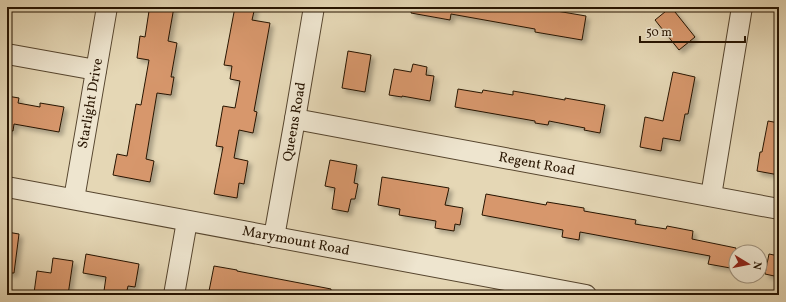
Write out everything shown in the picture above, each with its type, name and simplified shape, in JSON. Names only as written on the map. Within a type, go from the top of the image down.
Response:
[{"type":"street","name":"Starlight Drive","points":[[74,199],[107,7]]},
{"type":"street","name":"Queens Road","points":[[274,237],[314,7]]},
{"type":"street","points":[[711,196],[742,7]]},
{"type":"street","points":[[7,54],[96,70]]},
{"type":"street","name":"Regent Road","points":[[295,119],[779,209]]},
{"type":"street","name":"Marymount Road","points":[[7,187],[586,295]]},
{"type":"street","points":[[174,295],[187,221]]},
{"type":"building","points":[[153,7],[174,7],[168,41],[177,43],[171,77],[174,77],[171,95],[157,93],[146,159],[154,161],[150,182],[113,175],[117,154],[127,156],[136,104],[141,105],[149,60],[137,58],[140,36],[145,37],[149,11],[152,11]]},
{"type":"building","points":[[235,7],[255,7],[252,20],[270,23],[254,111],[257,112],[253,133],[239,130],[234,158],[248,161],[244,184],[239,183],[237,198],[214,194],[223,147],[216,146],[223,106],[235,108],[240,81],[230,79],[232,66],[224,65]]},
{"type":"building","points":[[412,7],[533,7],[586,16],[582,40],[535,32],[535,29],[451,14],[450,20],[411,13]]},
{"type":"building","points":[[671,7],[695,37],[679,50],[655,20]]},
{"type":"building","points":[[348,51],[371,55],[365,92],[342,88]]},
{"type":"building","points":[[413,64],[427,67],[426,75],[434,76],[430,101],[389,95],[394,69],[411,72]]},
{"type":"building","points":[[673,72],[695,77],[688,114],[685,114],[680,141],[663,138],[661,151],[640,147],[645,117],[663,121]]},
{"type":"building","points":[[458,89],[482,93],[483,90],[513,95],[513,91],[605,105],[600,133],[584,130],[585,128],[549,121],[548,125],[535,123],[535,121],[455,107]]},
{"type":"building","points":[[7,96],[19,98],[18,103],[40,107],[40,103],[64,107],[59,132],[14,124],[13,131],[7,130]]},
{"type":"building","points":[[768,121],[779,123],[779,175],[757,171]]},
{"type":"building","points":[[330,160],[357,165],[354,183],[358,184],[355,199],[351,199],[348,212],[332,209],[335,188],[325,186]]},
{"type":"building","points":[[382,177],[449,188],[445,205],[463,208],[460,225],[455,224],[454,231],[435,228],[436,221],[399,215],[400,209],[378,205]]},
{"type":"building","points":[[486,194],[546,205],[547,202],[584,208],[584,211],[636,220],[635,224],[666,229],[667,226],[693,231],[692,239],[728,246],[728,268],[708,264],[710,256],[580,232],[579,240],[562,237],[563,230],[482,215]]},
{"type":"building","points":[[7,232],[19,234],[14,273],[7,273]]},
{"type":"building","points":[[86,254],[139,264],[135,287],[128,286],[126,295],[104,291],[106,277],[83,273]]},
{"type":"building","points":[[769,254],[779,256],[779,277],[768,275]]},
{"type":"building","points":[[53,258],[73,261],[68,295],[44,295],[34,293],[37,271],[51,273]]},
{"type":"building","points":[[214,266],[331,289],[331,295],[212,295],[213,292],[209,291]]}]
